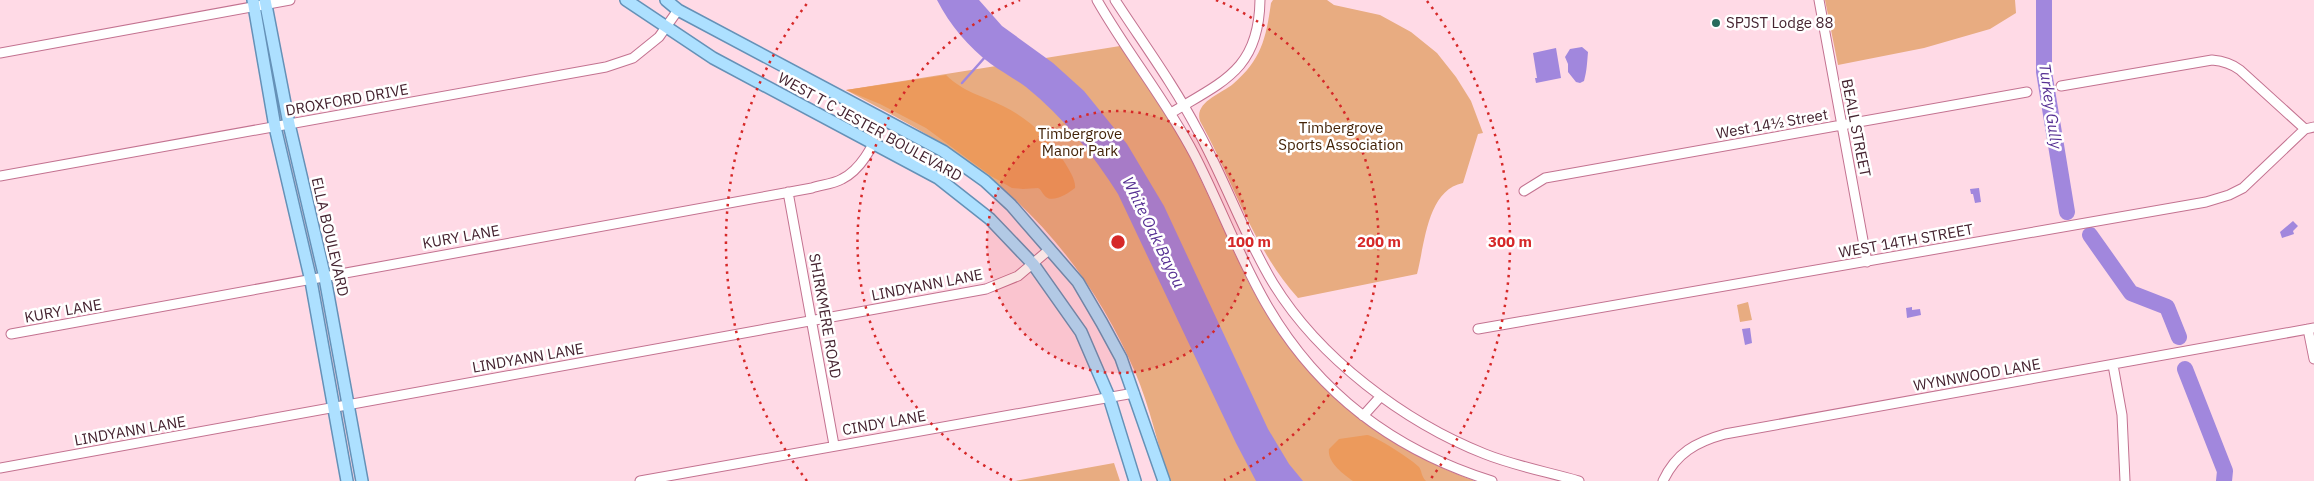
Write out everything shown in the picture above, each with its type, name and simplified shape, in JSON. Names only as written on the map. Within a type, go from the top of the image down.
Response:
[{"type":"main road","name":"WEST T C JESTER BOULEVARD","points":[[626,0],[665,28],[713,58],[874,142],[938,178],[990,219],[1033,264],[1081,332],[1109,398],[1135,481]]},
{"type":"main road","name":"WEST T C JESTER BOULEVARD","points":[[666,0],[678,10],[943,151],[985,181],[1011,205],[1078,282],[1102,323],[1121,358],[1164,481]]},
{"type":"main road","name":"ELLA BOULEVARD","points":[[266,2],[289,124],[325,278],[362,481]]},
{"type":"main road","name":"ELLA BOULEVARD","points":[[253,3],[275,127],[311,281],[347,481]]},
{"type":"street","points":[[0,53],[253,3],[290,0]]},
{"type":"street","points":[[1097,0],[1122,41],[1171,113],[1194,154],[1269,308],[1289,339],[1317,375],[1363,416],[1400,442],[1457,470],[1492,481]]},
{"type":"street","points":[[1115,0],[1199,132],[1260,260],[1274,285],[1304,324],[1336,358],[1381,396],[1417,422],[1478,451],[1579,481]]},
{"type":"street","points":[[1171,113],[1227,78],[1248,56],[1255,43],[1260,16],[1260,0]]},
{"type":"street","name":"BEALL STREET","points":[[1819,0],[1867,262]]},
{"type":"street","name":"DROXFORD DRIVE","points":[[0,176],[606,67],[633,58],[659,37],[678,10]]},
{"type":"street","points":[[2061,86],[2212,60],[2223,61],[2232,64],[2240,70],[2310,128]]},
{"type":"street","name":"West 14½ Street","points":[[1524,191],[1545,178],[2027,92]]},
{"type":"street","name":"KURY LANE","points":[[10,334],[311,281],[378,266],[788,192],[842,179],[858,165],[874,142],[885,120]]},
{"type":"street","name":"WEST 14TH STREET","points":[[1478,329],[2206,202],[2230,195],[2243,188],[2310,128]]},
{"type":"street","name":"SHIRKMERE ROAD","points":[[788,192],[834,446]]},
{"type":"street","name":"LINDYANN LANE","points":[[0,468],[986,289],[1018,276],[1050,249]]},
{"type":"street","points":[[2311,329],[2314,358]]},
{"type":"street","name":"WYNNWOOD LANE","points":[[1663,481],[1673,463],[1687,449],[1704,440],[1725,434],[2311,329]]},
{"type":"street","points":[[2113,365],[2122,415],[2125,481]]},
{"type":"street","name":"CINDY LANE","points":[[640,481],[1134,393]]},
{"type":"street","points":[[1363,416],[1381,396]]},
{"type":"green space","name":"Timbergrove Sports Association","points":[[1273,0],[1327,0],[1334,5],[1380,15],[1411,32],[1437,53],[1456,77],[1471,101],[1483,133],[1478,134],[1463,183],[1451,188],[1442,196],[1435,207],[1426,234],[1417,274],[1298,298],[1282,278],[1255,235],[1200,121],[1199,114],[1210,99],[1233,84],[1242,75],[1256,57],[1264,38]]},
{"type":"green space","points":[[1825,0],[2015,0],[2016,13],[1990,29],[1924,48],[1838,65]]},
{"type":"green space","name":"Timbergrove Manor Park","points":[[1120,46],[1178,134],[1197,170],[1248,281],[1267,315],[1290,347],[1342,403],[1372,427],[1405,448],[1439,466],[1475,481],[1169,481],[1140,385],[1120,339],[1083,278],[1061,249],[1038,222],[984,173],[928,135],[846,90]]},
{"type":"green space","points":[[1748,302],[1752,320],[1740,322],[1737,305]]},
{"type":"green space","points":[[1114,463],[1120,481],[1015,481]]},
{"type":"shaded area","points":[[946,75],[966,90],[1013,111],[1038,130],[1065,163],[1073,178],[1075,188],[1065,195],[1049,199],[1038,188],[1012,188],[991,176],[926,128],[880,104],[846,90]]},
{"type":"shaded area","points":[[1367,435],[1416,464],[1426,481],[1353,481],[1345,475],[1333,463],[1330,458],[1329,449],[1339,439]]},
{"type":"water","name":"White Oak Bayou","points":[[937,0],[979,0],[1002,26],[1053,63],[1084,91],[1127,144],[1164,206],[1268,429],[1289,464],[1303,481],[1256,481],[1236,443],[1118,194],[1088,150],[1065,123],[1026,87],[991,64],[967,43],[954,27]]},
{"type":"water","points":[[1582,47],[1588,52],[1584,81],[1580,83],[1576,82],[1568,72],[1568,64],[1565,57],[1570,49]]},
{"type":"water","points":[[1556,48],[1561,78],[1536,83],[1533,53]]},
{"type":"water","points":[[1979,188],[1981,202],[1975,203],[1970,189]]},
{"type":"water","points":[[2293,221],[2298,226],[2293,231],[2294,234],[2282,238],[2280,232]]},
{"type":"water","points":[[1912,307],[1912,310],[1920,309],[1921,315],[1907,318],[1906,308]]},
{"type":"water","points":[[1750,328],[1752,343],[1745,345],[1742,329]]},
{"type":"waterway","name":"Turkey Gully","points":[[2044,0],[2044,72],[2067,212]]},
{"type":"waterway","points":[[962,83],[986,56]]},
{"type":"waterway","name":"Turkey Gully","points":[[2090,235],[2131,293],[2167,307],[2179,337]]},
{"type":"waterway","name":"Turkey Gully","points":[[2185,369],[2225,471],[2224,481]]},
{"type":"place","name":"SPJST Lodge 88","points":[[1716,23]]}]
